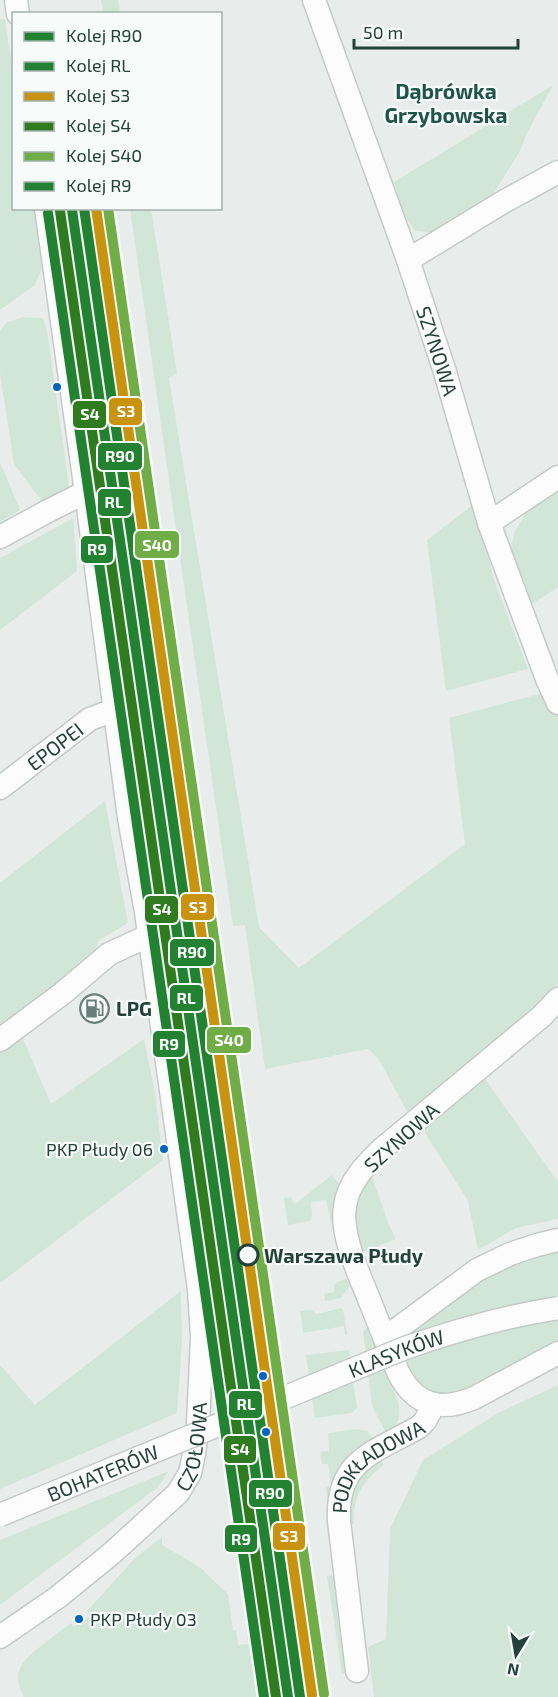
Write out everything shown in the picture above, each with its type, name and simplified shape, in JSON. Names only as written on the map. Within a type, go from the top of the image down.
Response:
[{"type":"street","points":[[0,5],[7,0]]},
{"type":"street","name":"SZYNOWA","points":[[314,0],[408,260],[444,369],[489,523],[558,703]]},
{"type":"street","points":[[408,260],[558,172]]},
{"type":"street","name":"CZOŁOWA","points":[[0,1637],[58,1597],[111,1554],[178,1493],[190,1473],[192,1464],[198,1424],[202,1337],[201,1314],[150,936],[129,818],[46,210]]},
{"type":"street","points":[[489,523],[558,477]]},
{"type":"street","points":[[0,537],[86,492]]},
{"type":"street","name":"EPOPEI","points":[[0,788],[90,719],[114,710]]},
{"type":"street","points":[[0,1040],[63,993],[109,954],[150,936]]},
{"type":"street","name":"SZYNOWA","points":[[434,1404],[414,1395],[404,1385],[356,1265],[344,1217],[345,1205],[353,1183],[382,1149],[542,1016],[558,999]]},
{"type":"street","points":[[385,1338],[477,1270],[510,1254],[558,1240]]},
{"type":"street","name":"KLASYKÓW","points":[[237,1416],[440,1336],[482,1324],[558,1308]]},
{"type":"street","name":"PODKŁADOWA","points":[[357,1671],[338,1504],[340,1492],[352,1468],[363,1459],[418,1427],[425,1421],[434,1404],[449,1406],[462,1403],[558,1353]]},
{"type":"street","name":"BOHATERÓW","points":[[0,1515],[237,1416]]},
{"type":"green space","points":[[101,0],[118,0],[120,12],[103,12]]},
{"type":"green space","points":[[5,19],[12,66],[12,210],[34,210],[42,268],[35,285],[0,310],[0,20]]},
{"type":"green space","points":[[553,85],[520,151],[494,193],[439,233],[415,231],[404,215],[394,182]]},
{"type":"green space","points":[[58,210],[71,210],[178,935],[175,935],[173,917],[166,917],[165,904],[155,905]]},
{"type":"green space","points":[[130,210],[151,210],[177,373],[169,378],[259,927],[299,968],[465,844],[449,718],[547,692],[558,714],[558,983],[513,1032],[409,1115],[378,1058],[368,1049],[265,1069],[245,925],[233,926]]},
{"type":"green space","points":[[24,317],[43,318],[47,330],[70,493],[44,504],[14,464],[0,373],[0,331],[6,323]]},
{"type":"green space","points":[[0,462],[20,510],[0,522]]},
{"type":"green space","points":[[558,488],[558,587],[529,606],[511,547],[515,531],[530,506]]},
{"type":"green space","points":[[474,504],[495,583],[528,669],[446,691],[427,540]]},
{"type":"green space","points":[[73,518],[77,571],[0,630],[0,558]]},
{"type":"green space","points":[[105,801],[128,923],[98,941],[95,961],[0,1031],[0,883]]},
{"type":"green space","points":[[162,917],[163,923],[168,922],[171,945],[173,945],[206,1187],[198,1189],[201,1208],[209,1207],[213,1236],[208,1237],[217,1296],[210,1297],[157,918]]},
{"type":"green space","points":[[21,1034],[51,1104],[144,1039],[155,1093],[163,1160],[0,1283],[0,1050]]},
{"type":"green space","points":[[483,1076],[558,1182],[558,1219],[516,1228],[478,1250],[468,1201],[425,1133],[425,1123]]},
{"type":"green space","points":[[370,1171],[396,1239],[356,1255],[354,1214],[359,1179]]},
{"type":"green space","points":[[332,1175],[341,1186],[338,1246],[326,1200],[311,1202],[310,1221],[288,1225],[284,1198],[291,1197],[295,1204]]},
{"type":"green space","points":[[558,1251],[558,1343],[458,1394],[443,1394],[430,1390],[414,1377],[408,1366],[407,1355],[409,1343],[417,1328],[490,1276],[522,1261]]},
{"type":"green space","points":[[349,1278],[352,1285],[341,1298],[325,1301],[324,1294],[334,1292],[334,1285],[337,1282]]},
{"type":"green space","points":[[181,1291],[182,1342],[177,1413],[0,1489],[0,1365],[35,1405]]},
{"type":"green space","points":[[341,1308],[347,1334],[345,1335],[344,1326],[303,1333],[300,1311],[311,1310],[317,1314]]},
{"type":"green space","points":[[225,1315],[229,1344],[221,1346],[223,1366],[218,1366],[219,1316]]},
{"type":"green space","points":[[369,1325],[399,1405],[398,1422],[387,1435],[372,1406],[363,1332]]},
{"type":"green space","points":[[349,1350],[357,1408],[351,1413],[315,1418],[306,1355]]},
{"type":"green space","points":[[558,1385],[558,1697],[374,1697],[368,1647],[386,1639],[390,1529],[423,1460],[498,1413]]},
{"type":"green space","points":[[356,1429],[367,1431],[375,1441],[347,1461],[349,1673],[342,1674],[327,1576],[335,1575],[326,1487],[331,1486],[328,1464],[322,1464],[320,1452],[329,1451],[328,1433]]},
{"type":"green space","points":[[380,1459],[384,1465],[360,1490],[355,1506],[354,1524],[347,1525],[348,1505],[354,1488],[365,1472]]},
{"type":"green space","points":[[169,1471],[158,1487],[0,1605],[0,1540]]},
{"type":"green space","points":[[251,1493],[251,1496],[245,1497],[249,1519],[253,1519],[262,1584],[273,1583],[290,1697],[24,1697],[18,1680],[21,1666],[26,1660],[71,1623],[74,1627],[90,1616],[87,1611],[134,1559],[162,1537],[162,1545],[198,1566],[228,1594],[233,1631],[236,1630],[238,1645],[248,1644],[246,1629],[259,1629],[255,1607],[248,1590],[236,1495]]},
{"type":"rail line","name":"RL","points":[[72,210],[288,1697]]},
{"type":"rail line","name":"R90","points":[[84,210],[300,1697]]},
{"type":"rail line","name":"S3","points":[[96,210],[312,1695]]},
{"type":"rail line","name":"S40","points":[[108,210],[324,1694]]},
{"type":"rail line","name":"S4","points":[[60,211],[276,1697]]},
{"type":"rail line","name":"R9","points":[[48,213],[264,1697]]},
{"type":"place","name":"LPG","points":[[95,1008]]},
{"type":"place","name":"PKP Płudy 06","points":[[164,1149]]},
{"type":"place","name":"Warszawa Płudy","points":[[248,1255]]},
{"type":"place","name":"PKP Płudy 03","points":[[79,1619]]},
{"type":"district","name":"Dąbrówka Grzybowska","points":[[446,102]]}]
